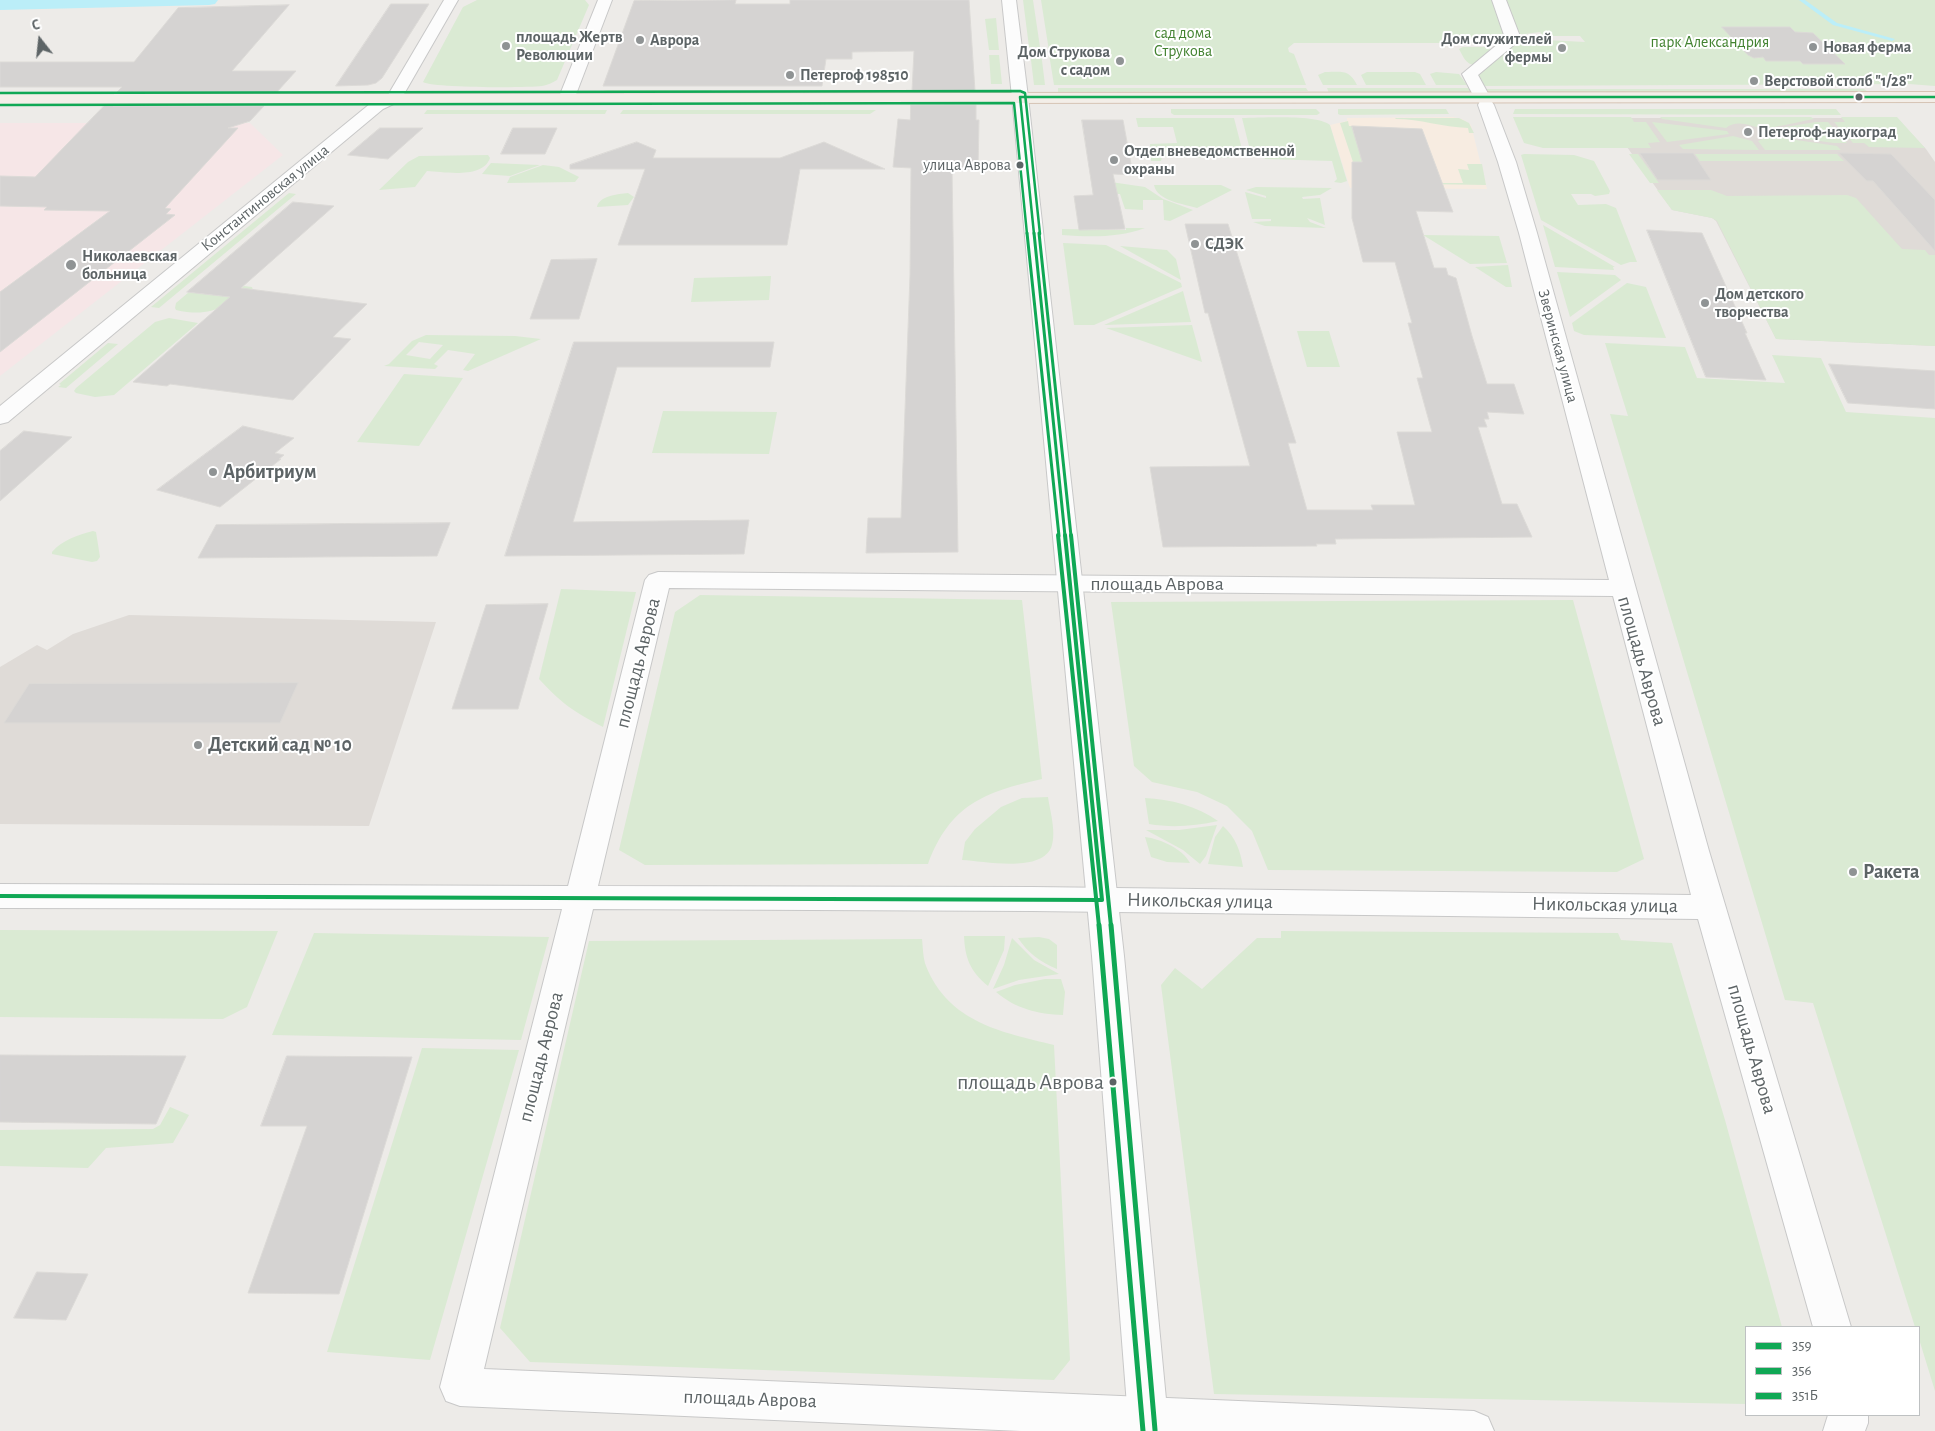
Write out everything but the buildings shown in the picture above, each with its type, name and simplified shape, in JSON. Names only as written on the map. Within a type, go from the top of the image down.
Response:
[{"type":"main road","points":[[1484,101],[1935,97]]},
{"type":"main road","points":[[0,107],[567,98],[1021,101]]},
{"type":"main road","points":[[0,99],[385,102],[1484,101],[1935,104]]},
{"type":"street","points":[[385,102],[451,0]]},
{"type":"street","points":[[567,98],[605,0]]},
{"type":"street","points":[[1009,0],[1021,101],[1102,900],[1149,1424]]},
{"type":"street","name":"Зверинская улица","points":[[1499,0],[1513,39],[1470,74],[1484,101],[1507,162],[1624,588]]},
{"type":"street","name":"Константиновская улица","points":[[0,417],[385,102]]},
{"type":"street","name":"площадь Аврова","points":[[1474,1431],[1149,1424],[460,1386],[658,580],[1624,588],[1711,907],[1832,1326]]},
{"type":"street","name":"Никольская улица","points":[[0,896],[1102,900],[1711,907]]},
{"type":"street","points":[[1843,1431],[1848,1423],[1848,1416]]},
{"type":"shaded area","points":[[1453,117],[1462,119],[1471,125],[1487,189],[1350,188],[1330,125],[1347,121],[1347,118]]},
{"type":"shaded area","points":[[1543,118],[1897,118],[1926,149],[1935,162],[1935,346],[1776,339],[1716,221],[1712,218],[1672,210],[1627,147]]},
{"type":"shaded area","name":"Николаевская больница","points":[[0,123],[250,123],[283,155],[0,376]]},
{"type":"shaded area","name":"Детский сад № 10","points":[[129,615],[436,622],[369,826],[0,824],[0,667],[37,645],[47,650],[73,634]]},
{"type":"green space","name":"площадь Жертв Революции","points":[[477,0],[585,0],[589,5],[557,80],[542,86],[518,87],[461,86],[423,82],[463,7]]},
{"type":"green space","points":[[1023,0],[1033,0],[1040,47],[1029,47]]},
{"type":"green space","name":"сад дома Струкова","points":[[1041,0],[1494,0],[1507,37],[1493,43],[1294,43],[1288,48],[1289,52],[1294,54],[1306,85],[1054,85],[1049,54],[1046,51],[1049,51]]},
{"type":"green space","name":"парк Александрия","points":[[1503,0],[1935,0],[1935,86],[1909,84],[1482,86],[1477,76],[1501,53],[1514,46],[1533,42],[1547,42],[1546,40],[1585,42],[1580,36],[1543,36],[1540,32],[1518,35]]},
{"type":"green space","points":[[996,18],[999,50],[989,50],[985,19]]},
{"type":"green space","points":[[1463,47],[1487,47],[1492,50],[1475,65],[1472,65],[1467,62],[1459,49]]},
{"type":"green space","points":[[1030,52],[1041,52],[1045,85],[1034,85]]},
{"type":"green space","points":[[989,55],[999,55],[1002,84],[991,84]]},
{"type":"green space","points":[[1325,72],[1344,72],[1351,76],[1357,85],[1323,85],[1318,75]]},
{"type":"green space","points":[[1367,72],[1415,72],[1420,74],[1426,85],[1366,85],[1361,75]]},
{"type":"green space","points":[[1436,72],[1459,74],[1467,85],[1436,85],[1430,74]]},
{"type":"green space","points":[[1058,88],[1306,88],[1308,91],[1058,92]]},
{"type":"green space","points":[[1327,88],[1469,88],[1471,92],[1329,93]]},
{"type":"green space","points":[[1486,89],[1864,89],[1868,92],[1488,92]]},
{"type":"green space","points":[[712,90],[709,93],[600,93],[601,91]]},
{"type":"green space","points":[[1171,109],[1316,109],[1320,113],[1317,115],[1174,115],[1171,113]]},
{"type":"green space","points":[[1338,109],[1446,109],[1449,114],[1340,115],[1338,114]]},
{"type":"green space","points":[[1515,109],[1836,109],[1841,115],[1513,114]]},
{"type":"green space","points":[[427,110],[607,110],[605,114],[424,114]]},
{"type":"green space","points":[[623,110],[876,110],[870,114],[620,114]]},
{"type":"green space","points":[[1513,117],[1631,117],[1634,122],[1646,122],[1660,142],[1648,143],[1651,148],[1543,148],[1524,143]]},
{"type":"green space","points":[[1660,117],[1811,117],[1814,119],[1766,128],[1735,124],[1726,128],[1662,119]]},
{"type":"green space","points":[[1841,117],[1897,117],[1925,148],[1869,147],[1864,143],[1853,143],[1834,122],[1845,122]]},
{"type":"green space","points":[[1136,118],[1234,118],[1243,153],[1233,153],[1233,158],[1162,157],[1161,161],[1151,161],[1150,144],[1177,143],[1173,127],[1138,127]]},
{"type":"green space","points":[[1242,118],[1301,118],[1313,119],[1330,125],[1347,181],[1341,183],[1334,182],[1337,179],[1332,161],[1265,159],[1263,154],[1251,154]]},
{"type":"green space","points":[[1395,118],[1459,118],[1469,123],[1474,133],[1469,133],[1468,128]]},
{"type":"green space","points":[[1348,121],[1349,126],[1352,126],[1364,162],[1354,165],[1340,123]]},
{"type":"green space","points":[[1652,122],[1727,131],[1729,134],[1667,142]]},
{"type":"green space","points":[[1816,122],[1828,122],[1847,143],[1834,143],[1770,134],[1766,130]]},
{"type":"green space","points":[[1733,136],[1752,141],[1759,150],[1683,149],[1679,145]]},
{"type":"green space","points":[[1769,136],[1837,146],[1841,150],[1765,150],[1758,141]]},
{"type":"green space","points":[[1629,154],[1638,154],[1659,183],[1650,183]]},
{"type":"green space","points":[[1695,154],[1837,154],[1844,161],[1700,161]]},
{"type":"green space","points":[[488,155],[490,158],[486,165],[472,172],[427,171],[415,187],[379,190],[408,162],[419,156]]},
{"type":"green space","points":[[1521,155],[1574,155],[1594,161],[1610,191],[1609,194],[1595,196],[1591,194],[1571,194],[1578,205],[1606,204],[1616,208],[1637,262],[1621,265],[1541,220]]},
{"type":"green space","points":[[491,163],[540,165],[510,176],[482,174]]},
{"type":"green space","points":[[1467,164],[1482,164],[1486,185],[1365,183],[1463,183],[1458,169],[1469,170]]},
{"type":"green space","points":[[543,165],[559,167],[579,177],[575,182],[507,183],[510,177]]},
{"type":"green space","points":[[1104,181],[1145,187],[1163,199],[1193,210],[1170,221],[1164,220],[1163,200],[1143,200],[1143,210],[1125,209],[1120,194],[1093,194]]},
{"type":"green space","points":[[1154,185],[1221,185],[1232,190],[1197,208],[1165,198],[1160,195]]},
{"type":"green space","points":[[1256,187],[1332,188],[1320,195],[1302,197],[1303,199],[1320,198],[1325,225],[1307,218],[1310,222],[1326,228],[1265,226],[1253,222],[1271,221],[1271,219],[1252,219],[1245,192],[1266,198],[1266,196],[1246,190]]},
{"type":"green space","points":[[1657,190],[1711,190],[1727,196],[1847,195],[1856,198],[1902,249],[1925,250],[1929,255],[1935,255],[1935,346],[1776,339],[1717,221],[1712,218],[1672,210]]},
{"type":"green space","points":[[289,193],[296,194],[159,308],[151,307]]},
{"type":"green space","points":[[628,193],[634,197],[628,205],[597,207],[598,203],[605,198]]},
{"type":"green space","points":[[1543,225],[1615,267],[1613,267],[1614,270],[1555,267]]},
{"type":"green space","points":[[1126,228],[1145,228],[1114,235],[1062,235],[1062,229],[1126,230]]},
{"type":"green space","points":[[1423,235],[1499,236],[1507,263],[1470,264]]},
{"type":"green space","points":[[1063,243],[1106,245],[1181,283],[1182,287],[1094,325],[1074,325]]},
{"type":"green space","points":[[1120,246],[1167,250],[1176,259],[1181,280]]},
{"type":"green space","points":[[1508,265],[1512,287],[1506,287],[1475,267]]},
{"type":"green space","points":[[1557,272],[1615,275],[1621,280],[1570,317]]},
{"type":"green space","points":[[771,276],[769,300],[691,302],[694,278]]},
{"type":"green space","points":[[1627,283],[1646,287],[1666,338],[1584,335],[1574,331],[1572,323]]},
{"type":"green space","points":[[244,286],[252,287],[253,290],[217,309],[188,312],[176,310],[175,308],[176,303],[189,292],[231,297]]},
{"type":"green space","points":[[1183,291],[1191,322],[1104,325]]},
{"type":"green space","points":[[169,318],[198,323],[114,395],[95,397],[74,391],[155,322]]},
{"type":"green space","points":[[1192,325],[1202,362],[1106,328]]},
{"type":"green space","points":[[1297,331],[1329,331],[1340,367],[1307,367]]},
{"type":"green space","points":[[426,335],[515,336],[541,339],[468,371],[463,370],[475,354],[448,350],[434,364],[438,366],[435,369],[384,366],[389,364],[412,341]],"holes":[[[419,342],[443,345],[430,359],[406,355]]]},
{"type":"green space","points":[[108,343],[118,344],[66,388],[58,387],[61,385],[59,384]]},
{"type":"green space","name":"Ракета","points":[[1605,343],[1685,347],[1697,378],[1785,383],[1772,355],[1821,358],[1846,412],[1935,418],[1935,1391],[1920,1342],[1920,1326],[1915,1326],[1813,1003],[1785,1000],[1610,414],[1628,416]]},
{"type":"green space","points":[[404,374],[463,378],[419,446],[357,442]]},
{"type":"green space","points":[[663,411],[777,412],[769,454],[652,453]]},
{"type":"green space","points":[[93,531],[96,532],[100,557],[97,561],[92,562],[52,554],[65,541]]},
{"type":"green space","points":[[561,589],[636,592],[603,727],[568,706],[539,679]]},
{"type":"green space","points":[[700,595],[1022,600],[1042,779],[1003,789],[972,804],[958,815],[947,828],[928,864],[645,865],[619,850],[675,612]]},
{"type":"green space","points":[[1573,600],[1644,859],[1617,872],[1268,870],[1252,831],[1227,806],[1197,792],[1152,782],[1134,766],[1111,602]]},
{"type":"green space","points":[[1048,797],[1053,822],[1053,842],[1045,856],[1035,861],[1010,864],[962,860],[965,842],[975,829],[1001,807],[1022,798]]},
{"type":"green space","points":[[1145,798],[1183,804],[1201,811],[1218,821],[1184,826],[1149,824]]},
{"type":"green space","points":[[1217,825],[1206,856],[1200,864],[1183,850],[1146,830],[1179,830]]},
{"type":"green space","points":[[1223,826],[1237,845],[1243,867],[1208,864],[1215,837]]},
{"type":"green space","points":[[1145,837],[1158,840],[1177,849],[1190,863],[1167,862],[1151,857]]},
{"type":"green space","points":[[0,930],[278,931],[247,1007],[223,1019],[0,1017]]},
{"type":"green space","points":[[1281,931],[1618,933],[1621,940],[1672,943],[1725,1120],[1782,1326],[1745,1326],[1745,1404],[1214,1394],[1161,985],[1175,968],[1202,989],[1257,938],[1281,938]]},
{"type":"green space","points":[[314,933],[549,937],[521,1040],[272,1035]]},
{"type":"green space","points":[[964,936],[1005,936],[1004,950],[988,986],[977,975],[967,958]]},
{"type":"green space","points":[[1039,937],[1049,939],[1057,945],[1057,969],[1035,956],[1018,938]]},
{"type":"green space","points":[[1012,938],[1034,960],[1059,974],[1019,980],[993,989],[1004,965]]},
{"type":"green space","points":[[922,939],[926,966],[936,985],[948,1001],[963,1013],[979,1022],[1015,1035],[1054,1045],[1070,1360],[1054,1380],[530,1362],[500,1328],[589,941]]},
{"type":"green space","points":[[1045,979],[1061,979],[1065,992],[1063,1015],[1028,1010],[1011,1003],[996,992],[1015,985]]},
{"type":"green space","points":[[422,1048],[519,1050],[430,1360],[327,1352]]},
{"type":"green space","points":[[170,1107],[189,1115],[173,1143],[106,1148],[88,1168],[0,1166],[0,1130],[153,1129],[160,1125]]},
{"type":"waterway","points":[[0,5],[209,0]]},
{"type":"waterway","points":[[1802,0],[1835,24],[1892,39]]},
{"type":"transit line","name":"351Б","points":[[0,93],[1020,91],[1025,93],[1114,955],[1155,1430]]},
{"type":"transit line","name":"359","points":[[1102,900],[1020,97],[1935,97]]},
{"type":"transit line","name":"356","points":[[0,105],[1014,103],[1102,957],[1143,1431]]},
{"type":"transit line","name":"359","points":[[0,896],[1102,900]]},
{"type":"place","name":"Аврора","points":[[640,40]]},
{"type":"place","name":"площадь Жертв Революции","points":[[506,46]]},
{"type":"place","name":"Новая ферма","points":[[1813,47]]},
{"type":"place","name":"Дом служителей фермы","points":[[1562,48]]},
{"type":"place","name":"Дом Струкова с садом","points":[[1120,61]]},
{"type":"place","name":"Петергоф 198510","points":[[790,75]]},
{"type":"place","name":"Верстовой столб \"1/28\"","points":[[1754,81]]},
{"type":"place","name":"Петергоф-наукоград","points":[[1748,132]]},
{"type":"place","name":"Отдел вневедомственной охраны","points":[[1114,160]]},
{"type":"place","name":"улица Аврова","points":[[1020,165]]},
{"type":"place","name":"СДЭК","points":[[1195,244]]},
{"type":"place","name":"Николаевская больница","points":[[71,265]]},
{"type":"place","name":"Дом детского творчества","points":[[1705,303]]},
{"type":"place","name":"Арбитриум","points":[[213,472]]},
{"type":"place","name":"Детский сад № 10","points":[[198,745]]},
{"type":"place","name":"Ракета","points":[[1853,872]]},
{"type":"place","name":"площадь Аврова","points":[[1113,1082]]}]
